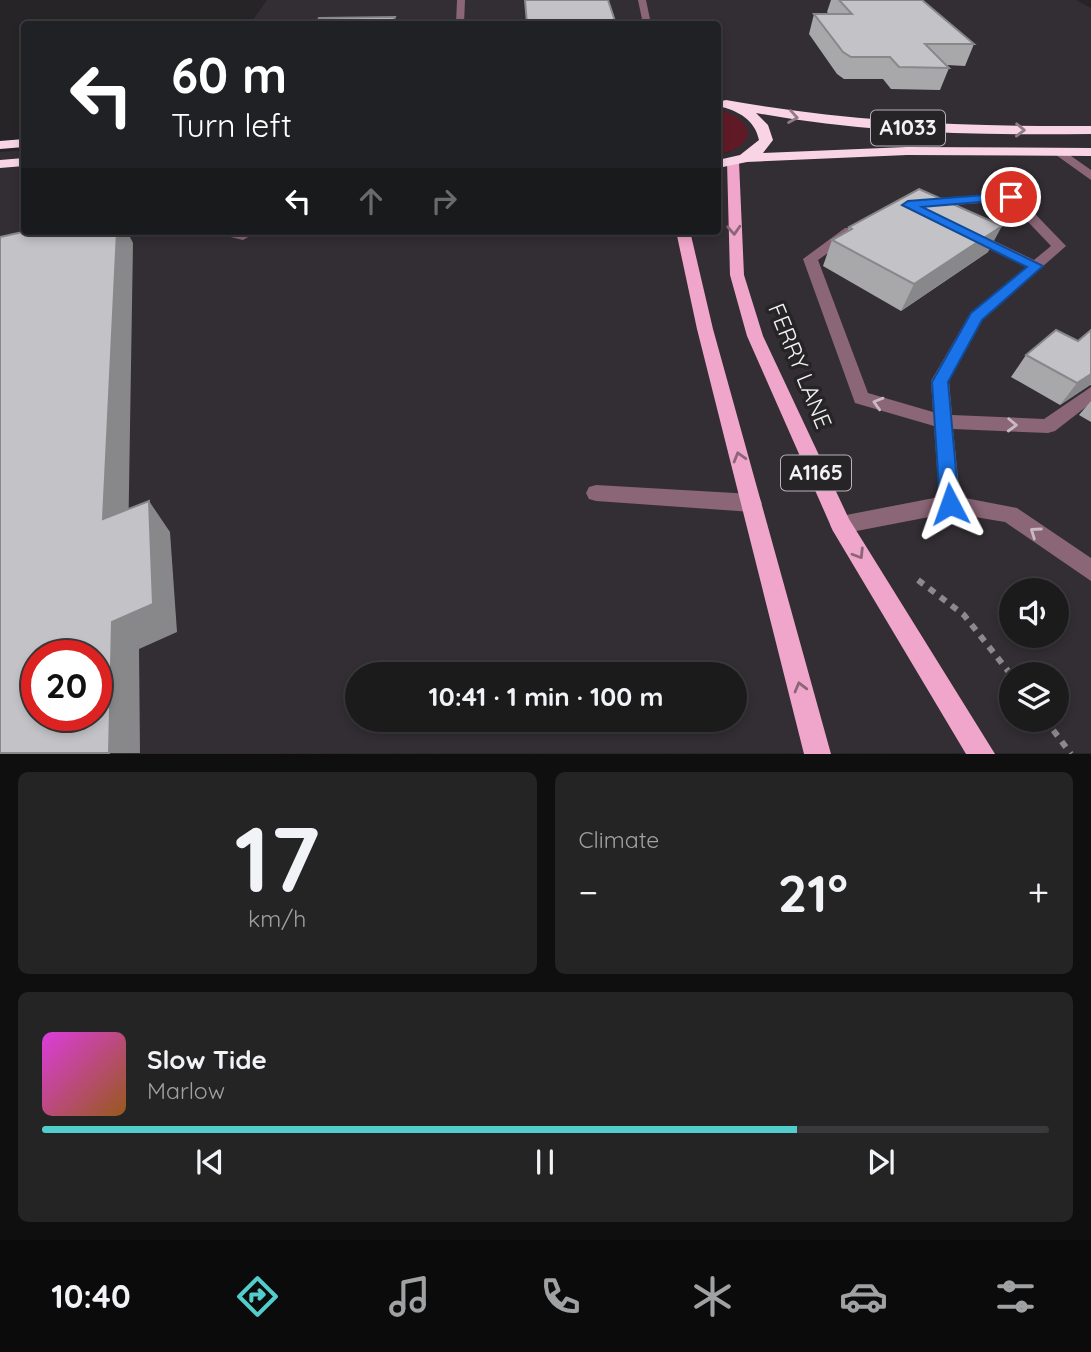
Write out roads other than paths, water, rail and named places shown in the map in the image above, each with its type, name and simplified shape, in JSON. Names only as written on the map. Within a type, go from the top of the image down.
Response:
[{"type":"highway","name":"A1033","points":[[722,103],[786,116],[882,127],[1091,130]]},
{"type":"highway","points":[[722,103],[758,120],[765,130],[766,140],[760,150],[732,161]]},
{"type":"highway","points":[[0,145],[21,143]]},
{"type":"highway","name":"A1033","points":[[732,161],[907,151],[1091,152]]},
{"type":"highway","points":[[0,164],[21,162]]},
{"type":"main road","name":"FERRY LANE","points":[[732,161],[737,275],[755,336],[841,525],[982,754]]},
{"type":"main road","name":"A1165","points":[[684,235],[705,329],[818,754]]},
{"type":"street","points":[[460,21],[461,0]]},
{"type":"street","points":[[642,0],[646,21]]},
{"type":"street","points":[[1060,153],[1091,176]]},
{"type":"street","points":[[931,216],[908,205],[1011,197],[1059,246],[976,317],[940,382],[950,504]]},
{"type":"street","points":[[865,222],[810,258],[861,398],[944,422],[1048,426],[1091,393]]},
{"type":"street","points":[[954,227],[1036,266]]},
{"type":"street","points":[[239,235],[243,236]]},
{"type":"street","points":[[596,493],[752,503]]},
{"type":"street","points":[[841,525],[950,504],[1010,514],[1091,571]]}]
